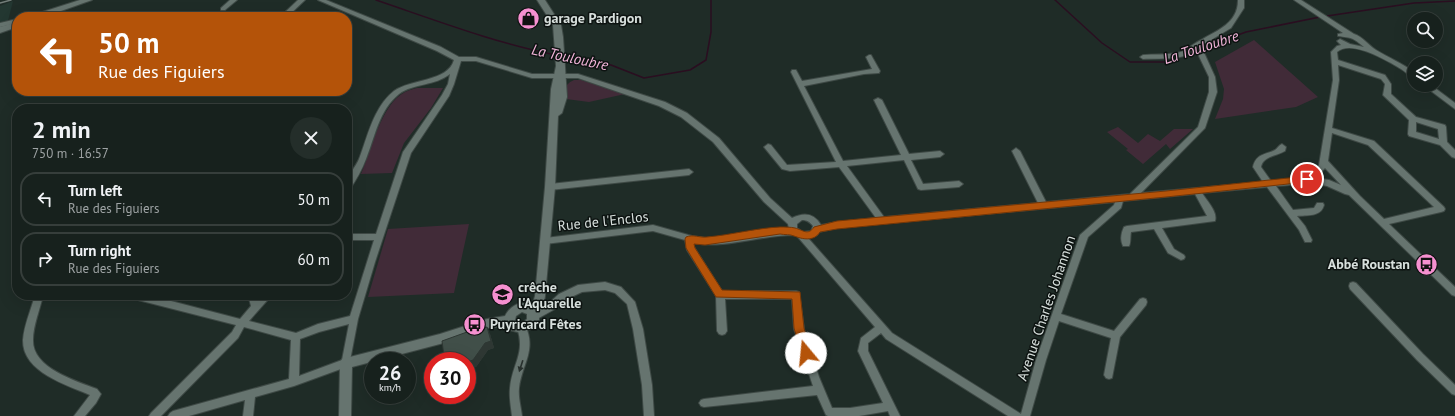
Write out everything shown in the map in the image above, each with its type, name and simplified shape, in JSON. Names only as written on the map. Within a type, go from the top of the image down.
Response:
[{"type":"street","points":[[50,12],[88,0]]},
{"type":"street","points":[[223,9],[234,0]]},
{"type":"street","points":[[289,12],[302,0]]},
{"type":"street","points":[[321,0],[347,11]]},
{"type":"street","points":[[527,311],[531,324],[522,328],[513,327],[509,321],[509,316],[536,308],[540,296],[555,122],[564,97],[559,77],[560,51],[557,25],[541,0]]},
{"type":"street","points":[[1143,57],[1177,54],[1190,51],[1229,27],[1241,8],[1241,0]]},
{"type":"street","points":[[1297,0],[1352,35],[1359,44],[1407,70]]},
{"type":"street","points":[[352,13],[439,49],[457,62]]},
{"type":"street","points":[[0,25],[12,23]]},
{"type":"street","points":[[0,30],[12,24]]},
{"type":"street","points":[[1320,174],[1324,162],[1336,80],[1334,52],[1339,41],[1339,30],[1335,24]]},
{"type":"street","points":[[1339,41],[1352,35]]},
{"type":"street","points":[[1339,41],[1348,46],[1359,44]]},
{"type":"street","points":[[1132,197],[1201,128],[1213,92],[1212,77],[1197,46]]},
{"type":"street","points":[[801,84],[864,72],[877,71],[869,57]]},
{"type":"street","points":[[352,180],[362,161],[377,115],[389,99],[406,87],[430,82],[446,76],[457,62],[476,59],[532,76],[578,76],[645,97],[684,115],[716,140],[767,200],[785,214],[808,236],[816,228],[834,225],[1268,184],[1307,179],[1320,174],[1331,176],[1340,181]]},
{"type":"street","points":[[345,416],[346,363],[354,319],[379,237],[408,152],[445,96],[451,84],[457,62]]},
{"type":"street","points":[[1334,62],[1383,77],[1388,84],[1387,95],[1413,119],[1442,127],[1443,143]]},
{"type":"street","points":[[794,72],[841,164],[882,221]]},
{"type":"street","points":[[1435,92],[1455,107]]},
{"type":"street","points":[[878,100],[921,188],[959,184]]},
{"type":"street","points":[[1413,119],[1412,134],[1443,143],[1455,155]]},
{"type":"street","points":[[1328,129],[1371,143],[1442,209],[1382,222]]},
{"type":"street","points":[[768,147],[785,167],[841,164],[940,154]]},
{"type":"street","points":[[1282,147],[1282,149],[1276,154],[1263,156],[1257,163],[1257,167],[1308,240]]},
{"type":"street","points":[[1016,151],[1043,205]]},
{"type":"street","points":[[1324,162],[1357,198],[1455,292]]},
{"type":"street","points":[[550,187],[689,172]]},
{"type":"street","points":[[1320,174],[1329,183]]},
{"type":"street","points":[[1307,179],[1329,183],[1347,191],[1357,198]]},
{"type":"street","points":[[1126,244],[1125,239],[1127,230],[1212,219],[1211,214],[1196,191]]},
{"type":"street","name":"Avenue Charles Johannon","points":[[1025,416],[1041,360],[1084,235],[1118,206],[1120,198]]},
{"type":"street","points":[[1290,213],[1315,211],[1319,209],[1320,206]]},
{"type":"street","points":[[796,226],[806,217],[816,228],[813,251]]},
{"type":"street","points":[[796,226],[813,251],[890,336],[1017,416]]},
{"type":"street","name":"Rue de l'Enclos","points":[[545,241],[653,228],[666,229],[689,239],[705,241],[780,231],[796,226]]},
{"type":"street","points":[[1156,226],[1171,251],[1181,257]]},
{"type":"street","points":[[352,237],[379,237]]},
{"type":"street","points":[[689,239],[690,248],[720,294],[722,331]]},
{"type":"street","points":[[466,331],[485,317],[552,306],[562,297],[581,288],[605,286],[618,290],[631,302],[638,328],[647,385],[649,416]]},
{"type":"street","points":[[1353,286],[1420,357],[1455,391]]},
{"type":"street","points":[[720,294],[796,295],[799,328],[814,377],[829,412],[850,413],[890,406]]},
{"type":"street","points":[[38,300],[28,340],[28,349],[37,363],[50,373],[96,394],[94,399],[84,408],[79,416]]},
{"type":"street","points":[[154,300],[296,337],[318,328],[354,319]]},
{"type":"street","points":[[254,300],[256,307]]},
{"type":"street","points":[[157,415],[235,335],[242,322],[263,300]]},
{"type":"street","points":[[1109,375],[1116,336],[1143,302]]},
{"type":"street","points":[[1057,316],[1116,336]]},
{"type":"street","points":[[174,416],[294,382],[346,363],[466,331],[486,322],[497,320],[509,321]]},
{"type":"street","points":[[881,327],[864,341],[863,350],[895,416]]},
{"type":"street","points":[[517,416],[515,385],[527,344],[526,336],[522,328]]},
{"type":"street","points":[[294,382],[296,337]]},
{"type":"street","points":[[704,403],[820,390]]},
{"type":"street","points":[[248,416],[250,395]]},
{"type":"shaded area","points":[[13,1],[8,21],[0,24],[0,6]]},
{"type":"shaded area","points":[[1254,40],[1318,97],[1296,107],[1215,119],[1223,99],[1224,89],[1215,62]]},
{"type":"shaded area","points":[[574,80],[581,80],[625,94],[589,102],[566,99],[567,86]]},
{"type":"shaded area","points":[[417,88],[443,88],[431,108],[404,143],[392,173],[361,174],[383,117],[389,107],[405,92]]},
{"type":"shaded area","points":[[1118,127],[1138,143],[1148,134],[1160,141],[1174,129],[1193,129],[1170,149],[1166,144],[1143,164],[1126,150],[1128,149],[1107,132]]},
{"type":"shaded area","points":[[469,224],[454,293],[368,297],[388,229]]},
{"type":"building","points":[[487,327],[491,341],[485,343],[476,356],[476,352],[443,352],[442,341]]},
{"type":"waterway","name":"La Touloubre","points":[[376,0],[488,38],[556,55]]},
{"type":"waterway","name":"La Touloubre","points":[[563,56],[611,65],[644,78],[690,70],[706,60],[711,32],[711,0]]},
{"type":"waterway","name":"La Touloubre","points":[[1055,0],[1102,43],[1130,62],[1166,62],[1179,57]]},
{"type":"waterway","name":"La Touloubre","points":[[1327,16],[1414,3],[1455,1]]},
{"type":"waterway","name":"La Touloubre","points":[[1192,52],[1246,32],[1320,17]]},
{"type":"railway","points":[[0,3],[11,0]]},
{"type":"place","name":"garage Pardigon","points":[[528,18]]},
{"type":"place","name":"Abbé Roustan","points":[[1426,264]]},
{"type":"place","name":"crêche l'Aquarelle","points":[[503,295]]},
{"type":"place","name":"Puyricard Fêtes","points":[[474,324]]},
{"type":"route","points":[[806,353],[799,328],[796,295],[720,294],[690,248],[689,239],[705,241],[780,231],[795,232],[800,235],[808,236],[814,233],[817,229],[834,225],[1067,202],[1166,194],[1307,179]]}]
